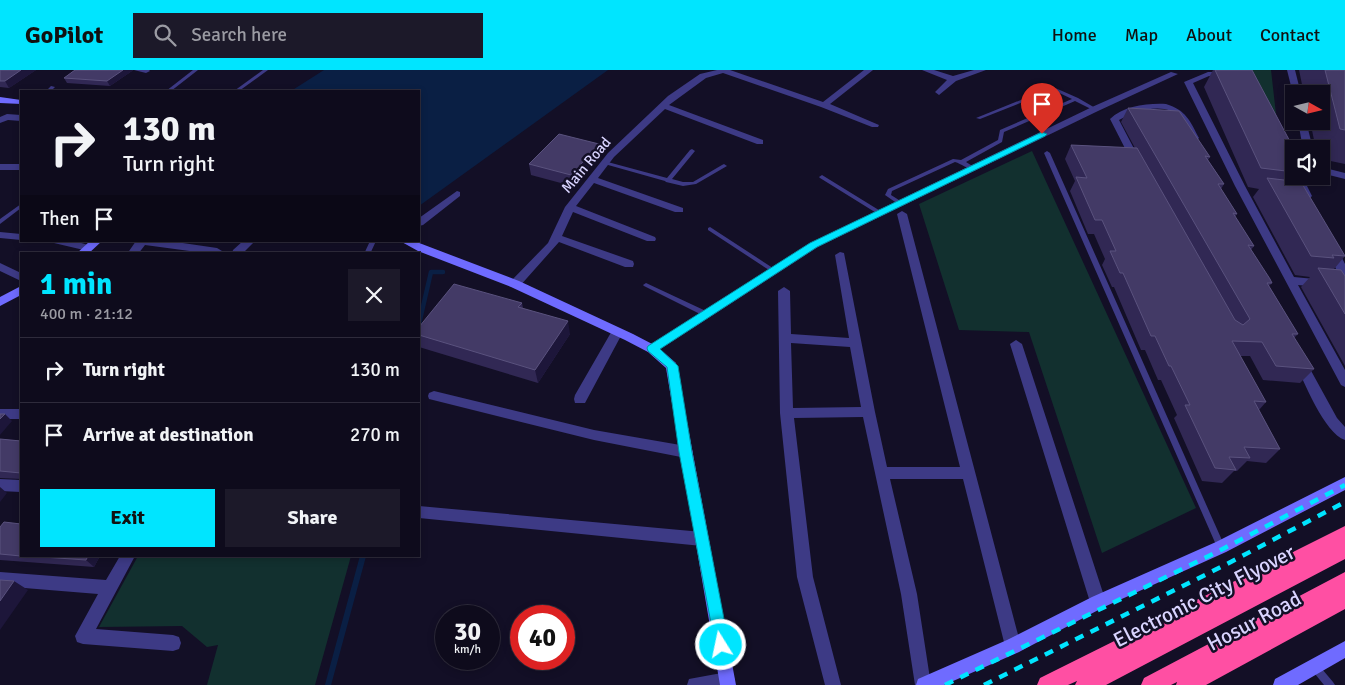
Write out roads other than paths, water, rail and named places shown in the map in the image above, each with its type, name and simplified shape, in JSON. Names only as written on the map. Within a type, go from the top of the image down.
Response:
[{"type":"highway","name":"Hosur Road","points":[[1047,685],[1345,534]]},
{"type":"highway","name":"Electronic City Flyover","points":[[1085,685],[1345,550]]},
{"type":"highway","points":[[1151,685],[1345,581]]},
{"type":"highway","name":"Hosur Road","points":[[1186,685],[1345,599]]},
{"type":"street","points":[[824,105],[869,70]]},
{"type":"street","points":[[926,70],[953,79]]},
{"type":"street","points":[[1291,70],[1294,85]]},
{"type":"street","points":[[726,71],[875,125]]},
{"type":"street","name":"Main Road","points":[[515,284],[553,244],[570,207],[604,163],[665,106],[671,98],[703,76],[726,71]]},
{"type":"street","points":[[939,92],[953,79],[977,71]]},
{"type":"street","points":[[652,348],[814,245],[880,213],[901,209],[972,168],[1174,72]]},
{"type":"street","points":[[1236,76],[1211,73],[1188,82],[1248,192],[1290,280],[1345,382]]},
{"type":"street","points":[[0,100],[20,102]]},
{"type":"street","points":[[665,106],[760,142]]},
{"type":"street","points":[[1139,168],[1114,124],[1114,119],[1137,109],[1158,107],[1176,110],[1184,116],[1200,151]]},
{"type":"street","points":[[0,120],[7,117],[20,118]]},
{"type":"street","points":[[0,167],[20,167]]},
{"type":"street","points":[[1330,172],[1345,176]]},
{"type":"street","points":[[592,180],[679,210]]},
{"type":"street","points":[[1300,185],[1307,202]]},
{"type":"street","points":[[420,221],[457,194]]},
{"type":"street","points":[[570,207],[651,239]]},
{"type":"street","points":[[901,209],[1013,646]]},
{"type":"street","points":[[0,235],[20,237]]},
{"type":"street","points":[[556,237],[629,264]]},
{"type":"street","points":[[62,242],[89,248]]},
{"type":"street","points":[[134,252],[141,242]]},
{"type":"street","points":[[146,242],[181,250],[220,249]]},
{"type":"street","points":[[237,252],[249,242]]},
{"type":"street","points":[[406,242],[419,252]]},
{"type":"street","points":[[1329,242],[1345,276]]},
{"type":"street","points":[[420,253],[515,284],[652,348],[672,366],[728,683],[695,685]]},
{"type":"street","points":[[840,255],[868,412],[909,594],[924,685],[1013,646],[1098,602],[1221,547],[1345,482]]},
{"type":"street","points":[[0,267],[20,277]]},
{"type":"street","points":[[1290,280],[1345,286]]},
{"type":"street","points":[[0,302],[20,291]]},
{"type":"street","points":[[784,291],[787,413],[805,577],[833,685]]},
{"type":"street","points":[[580,398],[617,332]]},
{"type":"street","points":[[785,338],[856,343]]},
{"type":"street","points":[[1016,344],[1098,602]]},
{"type":"street","points":[[1297,354],[1328,416],[1345,434]]},
{"type":"street","points":[[434,396],[594,435],[686,452]]},
{"type":"street","points":[[787,413],[868,412]]},
{"type":"street","points":[[0,414],[20,414]]},
{"type":"street","points":[[882,473],[968,473]]},
{"type":"street","points":[[0,485],[20,486]]},
{"type":"street","points":[[420,512],[702,539]]},
{"type":"street","points":[[127,557],[83,636],[173,643]]},
{"type":"street","points":[[0,579],[110,588]]},
{"type":"street","points":[[1281,685],[1345,649]]},
{"type":"lane","points":[[169,90],[196,70]]},
{"type":"lane","points":[[237,90],[266,70]]},
{"type":"lane","points":[[49,90],[53,87]]},
{"type":"lane","points":[[978,118],[1053,88],[1095,109]]},
{"type":"lane","points":[[962,162],[1000,141],[1002,131],[1076,99]]},
{"type":"lane","points":[[668,181],[692,151]]},
{"type":"lane","points":[[1047,153],[1221,547]]},
{"type":"lane","points":[[901,209],[888,195],[890,190],[955,160],[972,168]]},
{"type":"lane","points":[[604,163],[683,184],[694,182],[724,166]]},
{"type":"lane","points":[[822,177],[880,213]]},
{"type":"lane","points":[[0,222],[20,207]]},
{"type":"lane","points":[[710,229],[774,270]]},
{"type":"lane","points":[[646,285],[706,314]]},
{"type":"lane","points":[[1314,666],[1330,685]]},
{"type":"water","points":[[324,70],[608,70],[420,205],[420,90],[293,90]]},
{"type":"waterway","points":[[420,320],[431,272],[443,272]]},
{"type":"waterway","points":[[328,685],[363,557]]},
{"type":"railway","points":[[945,685],[1219,551],[1345,485]]},
{"type":"railway","points":[[984,685],[1225,565],[1345,502]]}]
